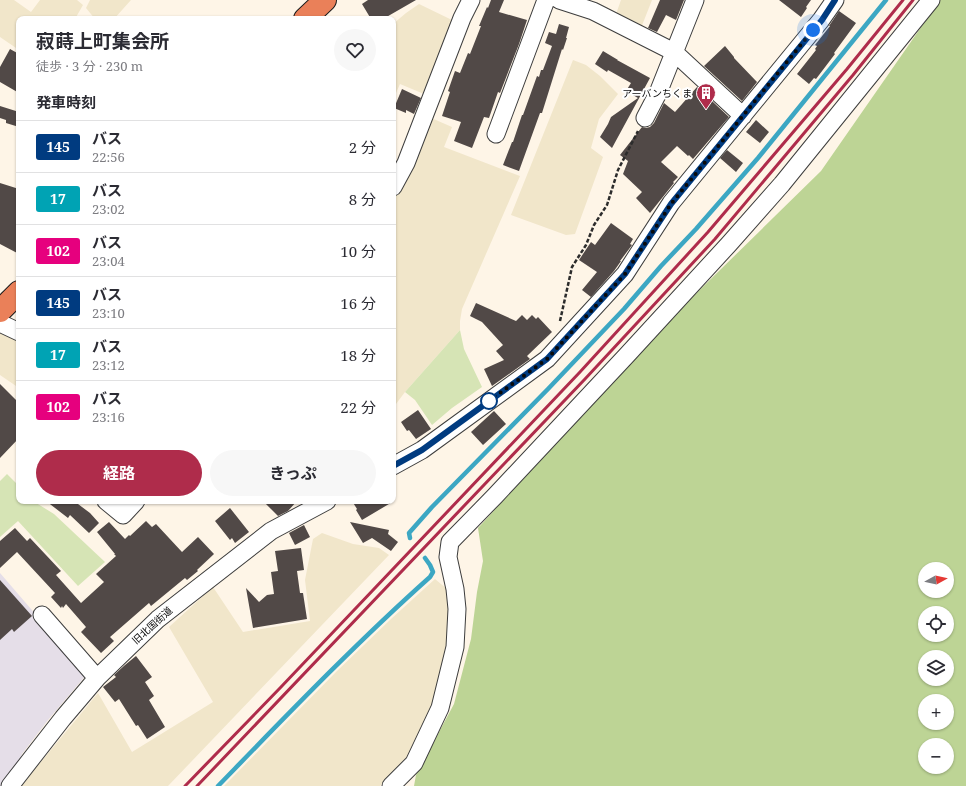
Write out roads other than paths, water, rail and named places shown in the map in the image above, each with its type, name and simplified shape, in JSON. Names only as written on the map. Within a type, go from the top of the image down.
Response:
[{"type":"highway","points":[[308,16],[325,0]]},
{"type":"highway","points":[[0,310],[16,295]]},
{"type":"street","points":[[396,181],[406,163],[459,25],[471,0]]},
{"type":"street","points":[[496,134],[546,0]]},
{"type":"street","points":[[559,0],[593,11],[674,52],[743,116]]},
{"type":"street","points":[[645,118],[658,93],[695,0]]},
{"type":"street","points":[[396,464],[422,450],[547,359],[625,274],[671,204],[822,20],[835,0]]},
{"type":"street","points":[[391,786],[414,763],[440,708],[455,647],[457,609],[455,589],[448,557],[450,542],[495,496],[729,244],[782,184],[931,0]]},
{"type":"street","points":[[0,323],[16,331]]},
{"type":"street","points":[[110,504],[123,515],[133,504]]},
{"type":"street","name":"旧北国街道","points":[[10,786],[97,678],[158,618],[271,530],[306,505]]},
{"type":"street","points":[[42,615],[97,678]]},
{"type":"waterway","points":[[410,538],[409,533],[432,507],[624,309],[661,266],[696,229],[758,158],[886,0]]},
{"type":"waterway","points":[[218,786],[349,653],[430,577],[433,572],[425,558]]},
{"type":"railway","points":[[185,786],[580,372],[708,232],[847,69],[903,0]]},
{"type":"railway","points":[[197,786],[585,379],[715,239],[853,75],[913,0]]},
{"type":"place","name":"アーバンちくま","points":[[706,110]]}]
